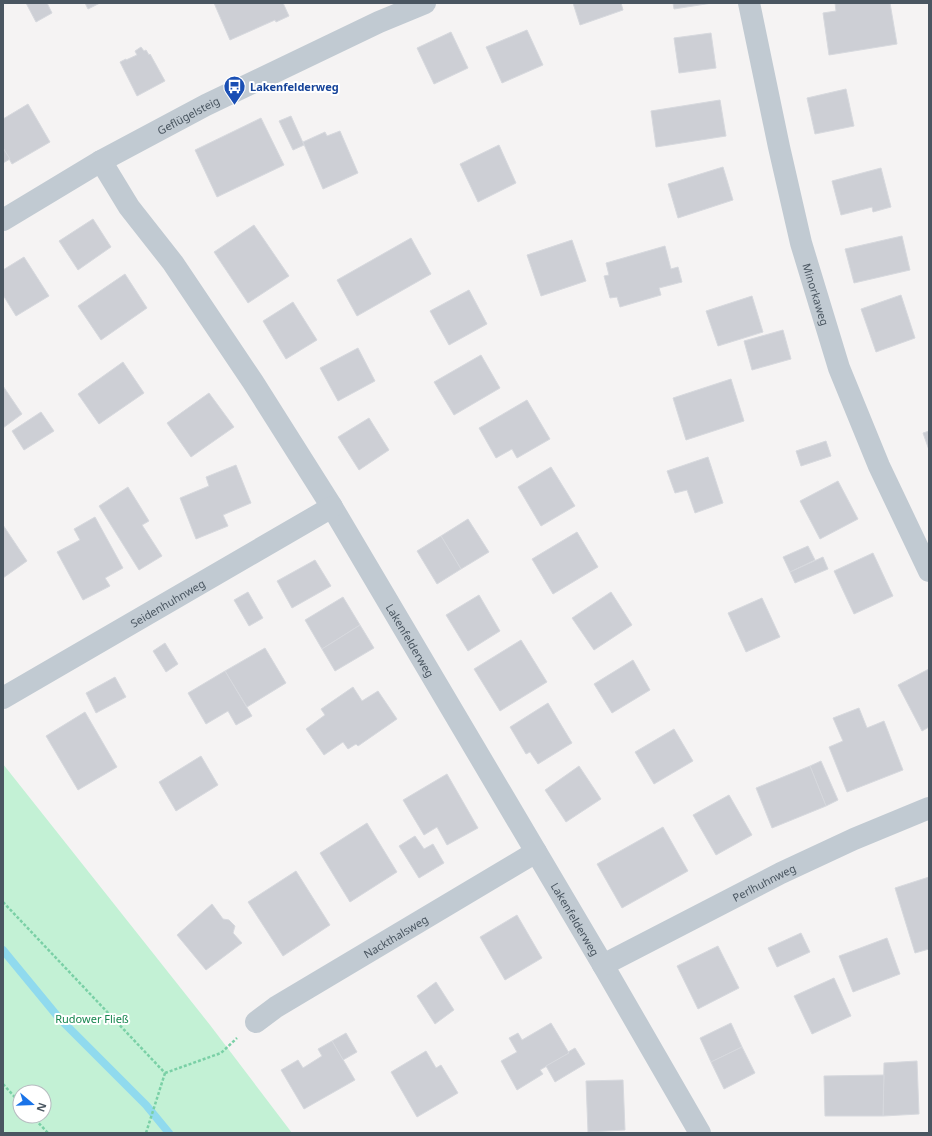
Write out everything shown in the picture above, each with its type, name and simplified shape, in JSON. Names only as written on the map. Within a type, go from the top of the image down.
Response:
[{"type":"street","name":"Geflügelsteig","points":[[3,220],[101,161],[206,105],[379,22],[425,3]]},
{"type":"street","name":"Minorkaweg","points":[[749,3],[801,243],[839,368],[879,466],[929,571]]},
{"type":"street","name":"Lakenfelderweg","points":[[101,161],[129,207],[173,263],[248,375],[332,507],[603,965],[700,1133]]},
{"type":"street","name":"Seidenhuhnweg","points":[[3,698],[332,507]]},
{"type":"street","name":"Perlhuhnweg","points":[[603,965],[781,873],[854,839],[929,808]]},
{"type":"street","name":"Nackthalsweg","points":[[256,1022],[276,1007],[536,852]]},
{"type":"path","points":[[3,902],[165,1073]]},
{"type":"path","points":[[165,1073],[221,1053]]},
{"type":"path","points":[[146,1133],[165,1073]]},
{"type":"path","points":[[3,1084],[12,1094]]},
{"type":"path","points":[[40,1124],[48,1133]]},
{"type":"green space","name":"Rudower Fließ","points":[[3,764],[210,1025],[292,1133],[3,1133]]},
{"type":"building","points":[[26,3],[47,3],[52,13],[36,22]]},
{"type":"building","points":[[85,3],[100,3],[88,9]]},
{"type":"building","points":[[214,3],[283,3],[289,16],[276,22],[275,20],[230,40]]},
{"type":"building","points":[[573,3],[621,3],[623,10],[580,25]]},
{"type":"building","points":[[673,3],[712,3],[674,9]]},
{"type":"building","points":[[835,3],[890,3],[897,44],[829,55],[823,13],[836,11]]},
{"type":"building","points":[[527,30],[543,65],[502,83],[486,47]]},
{"type":"building","points":[[451,32],[468,68],[434,84],[417,48]]},
{"type":"building","points":[[711,33],[716,68],[679,73],[674,38]]},
{"type":"building","points":[[141,47],[144,51],[146,50],[149,55],[150,54],[165,81],[137,96],[120,62],[137,55],[135,51]]},
{"type":"building","points":[[846,89],[854,126],[815,134],[807,98]]},
{"type":"building","points":[[720,100],[726,136],[656,147],[651,111]]},
{"type":"building","points":[[28,104],[50,142],[12,164],[3,148],[3,119]]},
{"type":"building","points":[[291,116],[304,145],[293,150],[279,121]]},
{"type":"building","points":[[261,118],[284,165],[217,197],[195,150]]},
{"type":"building","points":[[340,131],[358,173],[323,189],[303,142],[325,132],[327,136]]},
{"type":"building","points":[[499,145],[516,183],[478,202],[460,164]]},
{"type":"building","points":[[3,148],[10,159],[3,163]]},
{"type":"building","points":[[723,167],[733,200],[678,218],[668,184]]},
{"type":"building","points":[[881,168],[891,207],[873,212],[872,207],[841,215],[832,181]]},
{"type":"building","points":[[93,219],[111,247],[78,270],[59,241]]},
{"type":"building","points":[[254,225],[289,276],[248,303],[214,252]]},
{"type":"building","points":[[902,236],[910,270],[854,283],[845,249]]},
{"type":"building","points":[[411,238],[431,274],[357,316],[337,280]]},
{"type":"building","points":[[572,240],[586,281],[541,296],[527,255]]},
{"type":"building","points":[[665,246],[671,269],[678,267],[682,282],[659,288],[661,295],[620,307],[617,297],[610,298],[604,276],[609,275],[606,263]]},
{"type":"building","points":[[24,257],[49,296],[16,316],[3,295],[3,270]]},
{"type":"building","points":[[125,274],[147,308],[101,340],[78,306]]},
{"type":"building","points":[[469,290],[487,324],[449,345],[430,311]]},
{"type":"building","points":[[901,295],[915,338],[876,352],[861,309]]},
{"type":"building","points":[[752,296],[763,332],[718,346],[706,311]]},
{"type":"building","points":[[293,302],[317,340],[286,359],[263,321]]},
{"type":"building","points":[[783,330],[791,359],[752,370],[744,341]]},
{"type":"building","points":[[358,348],[375,381],[338,401],[320,368]]},
{"type":"building","points":[[481,355],[500,388],[454,415],[434,382]]},
{"type":"building","points":[[123,362],[144,393],[99,424],[78,394]]},
{"type":"building","points":[[731,379],[744,421],[686,440],[673,398]]},
{"type":"building","points":[[3,386],[22,414],[3,428]]},
{"type":"building","points":[[209,393],[234,427],[191,457],[167,423]]},
{"type":"building","points":[[527,400],[550,439],[517,458],[512,449],[496,458],[479,428]]},
{"type":"building","points":[[41,412],[54,431],[24,450],[12,431]]},
{"type":"building","points":[[369,418],[389,450],[359,470],[338,437]]},
{"type":"building","points":[[929,431],[929,450],[923,433]]},
{"type":"building","points":[[826,441],[831,456],[801,466],[796,451]]},
{"type":"building","points":[[708,457],[723,503],[695,513],[687,490],[675,493],[667,471]]},
{"type":"building","points":[[236,465],[251,503],[223,515],[228,526],[196,539],[180,498],[209,486],[206,477]]},
{"type":"building","points":[[551,467],[575,506],[541,526],[518,487]]},
{"type":"building","points":[[838,481],[858,519],[820,539],[800,501]]},
{"type":"building","points":[[128,487],[149,521],[142,525],[162,556],[139,570],[99,506]]},
{"type":"building","points":[[95,517],[123,568],[105,578],[110,586],[83,600],[57,552],[80,540],[74,529]]},
{"type":"building","points":[[468,519],[489,552],[461,569],[441,536]]},
{"type":"building","points":[[3,525],[27,561],[3,578]]},
{"type":"building","points":[[577,532],[598,567],[553,594],[532,559]]},
{"type":"building","points":[[441,536],[461,569],[437,584],[417,551]]},
{"type":"building","points":[[808,546],[815,560],[790,572],[783,557]]},
{"type":"building","points":[[873,553],[893,596],[854,614],[834,571]]},
{"type":"building","points":[[823,557],[828,569],[795,583],[790,572]]},
{"type":"building","points":[[315,560],[331,586],[292,608],[277,581]]},
{"type":"building","points":[[248,592],[263,618],[249,626],[234,600]]},
{"type":"building","points":[[611,592],[632,625],[594,650],[572,618]]},
{"type":"building","points":[[479,595],[500,631],[468,651],[446,615]]},
{"type":"building","points":[[343,597],[360,625],[322,649],[305,620]]},
{"type":"building","points":[[762,598],[780,637],[746,652],[728,613]]},
{"type":"building","points":[[360,625],[374,648],[335,671],[322,649]]},
{"type":"building","points":[[521,640],[547,682],[500,711],[474,669]]},
{"type":"building","points":[[165,643],[178,664],[166,672],[153,651]]},
{"type":"building","points":[[265,648],[286,683],[247,707],[225,671]]},
{"type":"building","points":[[633,660],[650,690],[612,713],[594,684]]},
{"type":"building","points":[[929,669],[929,727],[922,731],[898,685]]},
{"type":"building","points":[[225,671],[252,716],[236,725],[228,711],[206,724],[188,693]]},
{"type":"building","points":[[115,677],[126,697],[96,713],[86,693]]},
{"type":"building","points":[[353,687],[362,701],[378,691],[397,719],[358,746],[356,744],[348,749],[343,742],[324,755],[306,729],[325,715],[321,709]]},
{"type":"building","points":[[548,703],[572,743],[538,764],[530,752],[526,754],[510,727]]},
{"type":"building","points":[[859,708],[867,728],[884,721],[903,770],[847,792],[829,747],[843,741],[833,718]]},
{"type":"building","points":[[85,712],[117,767],[78,790],[46,736]]},
{"type":"building","points":[[674,729],[693,761],[654,784],[635,752]]},
{"type":"building","points":[[201,756],[218,785],[176,811],[159,782]]},
{"type":"building","points":[[821,761],[838,800],[826,806],[810,766]]},
{"type":"building","points":[[579,766],[601,799],[566,822],[545,790]]},
{"type":"building","points":[[810,766],[826,806],[772,828],[756,788]]},
{"type":"building","points":[[447,774],[478,828],[447,845],[437,827],[424,835],[403,800]]},
{"type":"building","points":[[729,795],[752,835],[716,855],[693,815]]},
{"type":"building","points":[[367,823],[397,872],[350,902],[320,853]]},
{"type":"building","points":[[663,827],[688,871],[622,908],[597,864]]},
{"type":"building","points":[[415,836],[424,849],[433,844],[444,863],[419,878],[399,846]]},
{"type":"building","points":[[296,871],[330,925],[283,956],[248,902]]},
{"type":"building","points":[[929,877],[929,949],[915,953],[895,888]]},
{"type":"building","points":[[212,904],[223,919],[229,920],[235,926],[233,933],[242,943],[206,970],[177,935]]},
{"type":"building","points":[[517,915],[542,958],[505,980],[480,937]]},
{"type":"building","points":[[801,933],[810,952],[777,967],[768,948]]},
{"type":"building","points":[[887,938],[900,974],[853,992],[839,956]]},
{"type":"building","points":[[718,946],[739,988],[698,1009],[677,966]]},
{"type":"building","points":[[834,978],[851,1016],[812,1034],[794,996]]},
{"type":"building","points":[[436,982],[454,1010],[435,1024],[417,996]]},
{"type":"building","points":[[551,1023],[569,1053],[540,1070],[543,1074],[517,1090],[501,1061],[517,1052],[509,1038],[518,1033],[522,1040]]},
{"type":"building","points":[[731,1023],[742,1047],[711,1062],[700,1038]]},
{"type":"building","points":[[346,1033],[357,1052],[343,1060],[332,1041]]},
{"type":"building","points":[[332,1041],[355,1080],[304,1109],[281,1070],[298,1060],[303,1068],[322,1056],[318,1049]]},
{"type":"building","points":[[742,1047],[755,1073],[724,1089],[711,1062]]},
{"type":"building","points":[[575,1048],[585,1064],[555,1082],[546,1066]]},
{"type":"building","points":[[426,1051],[436,1068],[441,1065],[458,1093],[417,1117],[391,1072]]},
{"type":"building","points":[[917,1061],[919,1114],[883,1116],[884,1063]]},
{"type":"building","points":[[884,1075],[883,1116],[825,1116],[824,1076]]},
{"type":"building","points":[[623,1080],[625,1130],[588,1132],[586,1081]]},
{"type":"waterway","name":"Rudower Fließ","points":[[3,950],[59,1018],[146,1105],[169,1133]]},
{"type":"place","name":"Lakenfelderweg","points":[[235,106]]}]
